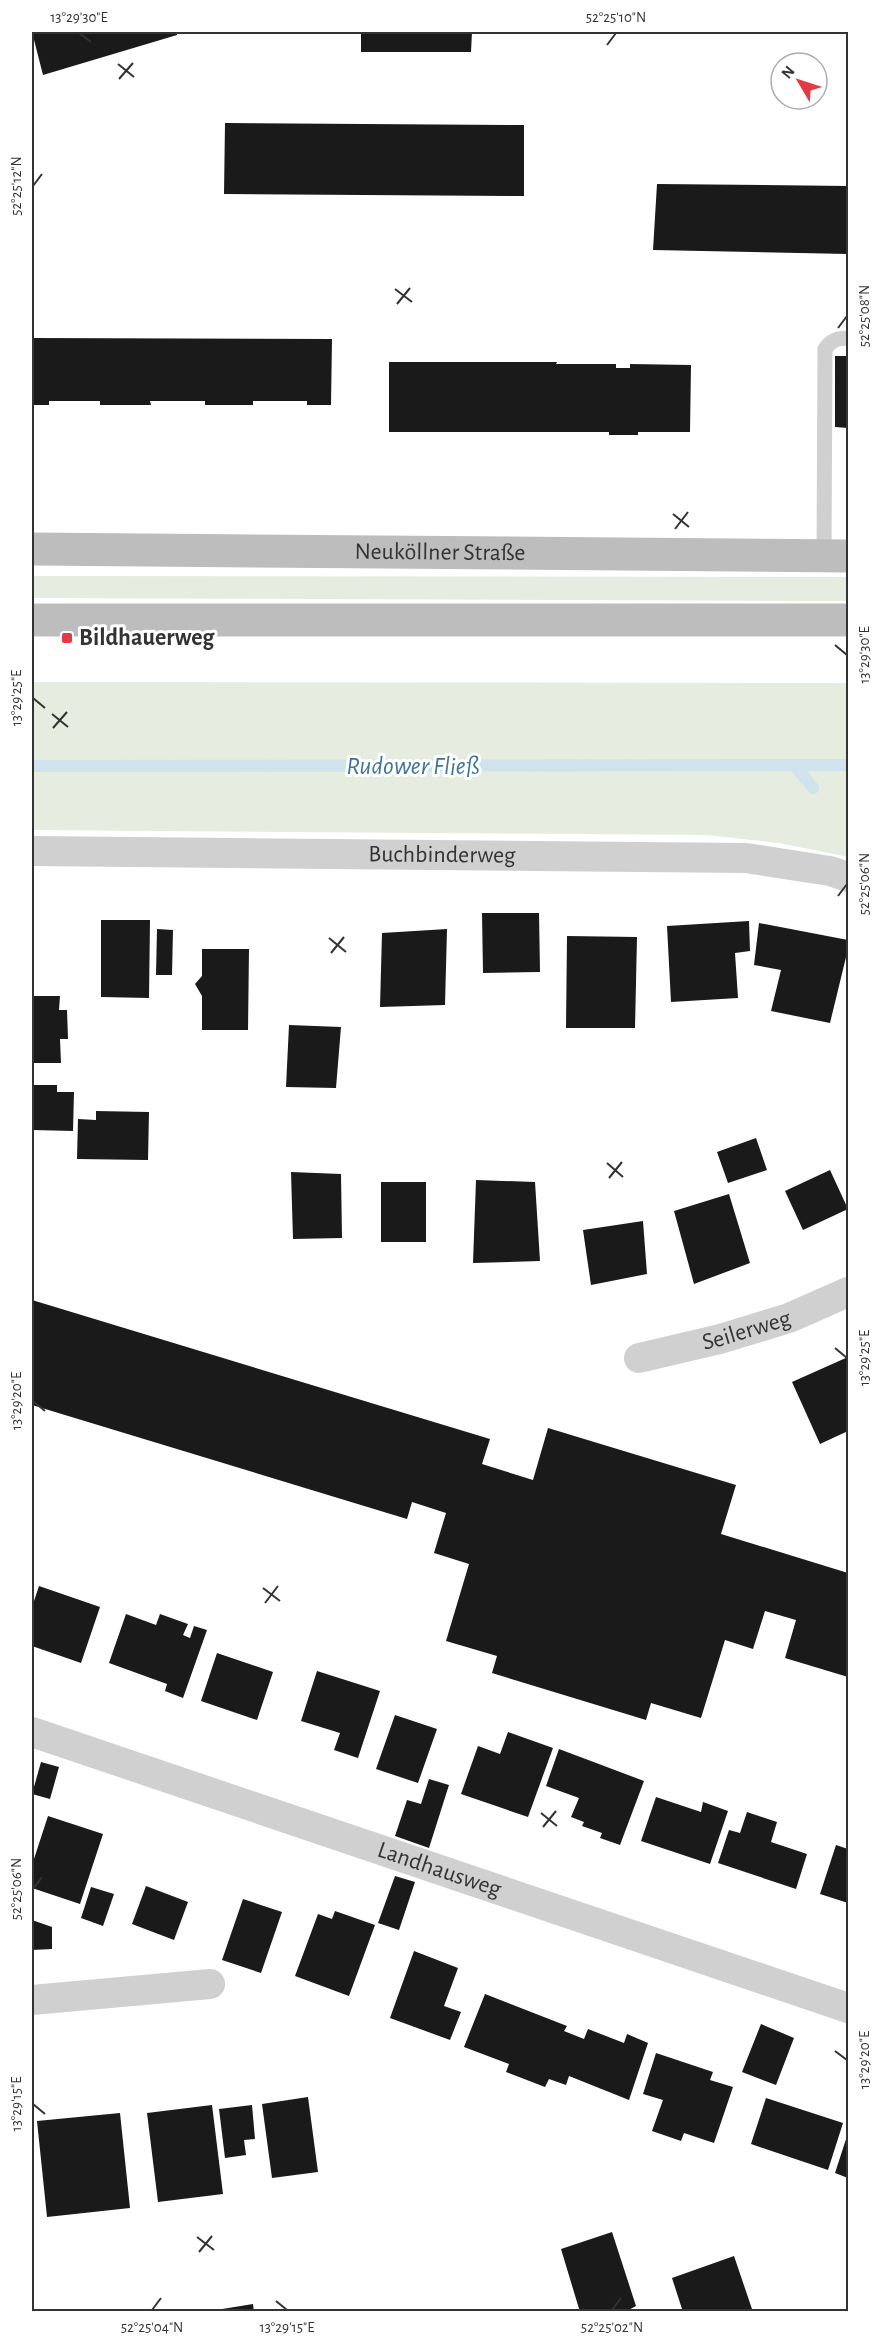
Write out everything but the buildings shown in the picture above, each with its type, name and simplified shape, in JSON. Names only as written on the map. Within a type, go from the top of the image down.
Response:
[{"type":"main road","name":"Neuköllner Straße","points":[[32,549],[836,556]]},
{"type":"main road","points":[[32,620],[849,621]]},
{"type":"street","name":"Buchbinderweg","points":[[32,851],[746,858],[830,870],[849,877]]},
{"type":"street","name":"Seilerweg","points":[[639,1358],[720,1339],[789,1318],[849,1292]]},
{"type":"street","name":"Landhausweg","points":[[32,1732],[849,2008]]},
{"type":"street","points":[[32,2000],[210,1984]]},
{"type":"lane","points":[[836,556],[825,349],[829,343],[838,338],[849,338]]},
{"type":"shaded area","points":[[32,576],[848,577],[848,601],[32,598]]},
{"type":"shaded area","points":[[32,682],[848,683],[848,857],[779,843],[706,835],[32,830]]},
{"type":"waterway","name":"Rudower Fließ","points":[[794,765],[813,788]]},
{"type":"waterway","name":"Rudower Fließ","points":[[32,766],[848,765]]},
{"type":"place","name":"Bildhauerweg","points":[[67,638]]}]
